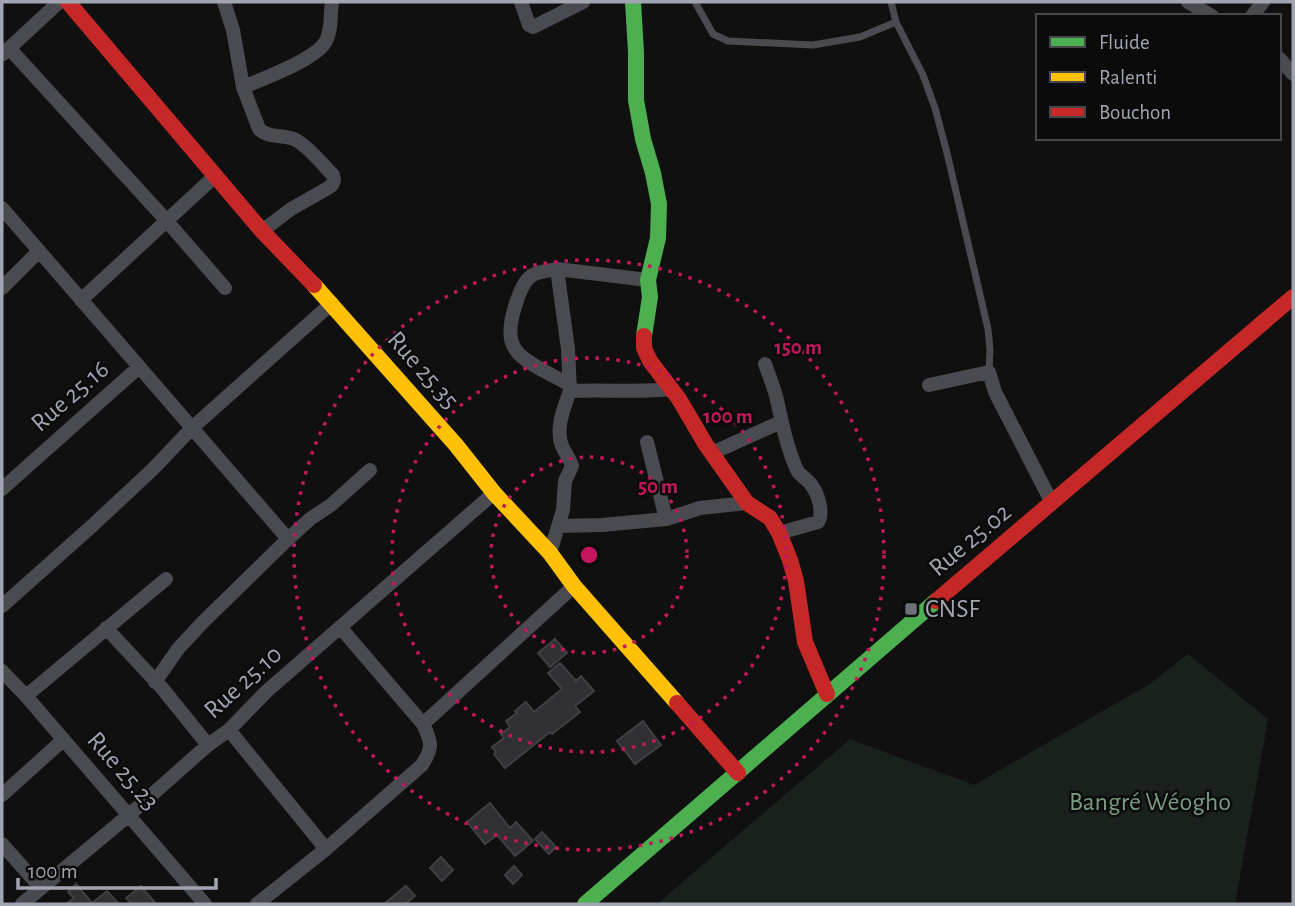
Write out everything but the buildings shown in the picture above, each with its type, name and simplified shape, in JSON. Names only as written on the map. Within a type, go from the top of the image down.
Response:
[{"type":"street","points":[[59,2],[5,51],[166,220],[225,288]]},
{"type":"street","name":"Rue 25.35","points":[[68,2],[262,231],[332,303],[738,773]]},
{"type":"street","points":[[223,2],[233,30],[243,87],[259,129],[263,133],[294,139],[333,175],[334,180],[328,188],[291,209],[262,231]]},
{"type":"street","points":[[243,87],[321,49],[328,36],[332,2]]},
{"type":"street","points":[[521,2],[529,25],[533,27],[583,2]]},
{"type":"street","points":[[634,2],[636,100],[659,204],[659,238],[648,280],[650,298],[643,332],[643,348],[747,503],[770,519],[779,533],[796,581],[805,642],[827,694]]},
{"type":"street","points":[[1188,2],[1209,14]]},
{"type":"street","points":[[1281,60],[1293,74]]},
{"type":"street","points":[[81,300],[215,176]]},
{"type":"street","points":[[2,208],[288,539]]},
{"type":"street","points":[[2,288],[39,251]]},
{"type":"street","points":[[648,280],[557,269],[537,273],[528,278],[521,289],[512,320],[510,339],[517,351],[529,362],[570,388],[649,392],[672,389]]},
{"type":"street","points":[[550,553],[562,510],[565,481],[572,466],[559,435],[563,408],[570,388],[568,349],[557,269]]},
{"type":"street","name":"Rue 25.02","points":[[585,904],[1293,297]]},
{"type":"street","points":[[2,606],[123,497],[192,428],[332,303]]},
{"type":"street","points":[[765,364],[797,470],[813,486],[821,514],[818,522],[779,533]]},
{"type":"street","name":"Rue 25.16","points":[[2,489],[139,368]]},
{"type":"street","points":[[929,385],[989,372],[995,392],[1052,503]]},
{"type":"street","points":[[712,453],[781,422]]},
{"type":"street","points":[[647,442],[666,519]]},
{"type":"street","points":[[155,682],[178,649],[202,623],[288,539],[370,470]]},
{"type":"street","name":"Rue 25.10","points":[[22,904],[229,730],[267,691],[494,493]]},
{"type":"street","points":[[558,526],[666,519],[700,508],[747,503]]},
{"type":"street","points":[[26,696],[166,579]]},
{"type":"street","points":[[423,724],[574,586]]},
{"type":"street","points":[[257,904],[326,849],[422,765],[429,754],[431,741],[423,724],[340,627]]},
{"type":"street","points":[[106,628],[185,715],[208,745]]},
{"type":"street","name":"Rue 25.23","points":[[2,671],[129,816],[199,902]]},
{"type":"street","points":[[229,730],[326,849]]},
{"type":"street","points":[[2,795],[63,740]]},
{"type":"street","points":[[2,844],[41,888]]},
{"type":"lane","points":[[695,2],[713,34],[728,41],[813,45],[860,37],[896,22]]},
{"type":"lane","points":[[891,2],[896,22],[923,75],[944,141],[988,329],[989,372]]},
{"type":"green space","name":"Bangré Wéogho","points":[[1188,654],[1268,719],[1235,904],[657,904],[850,739],[974,785],[1148,685]]},
{"type":"traffic: fast","points":[[633,2],[636,100],[659,204],[658,238],[648,280],[650,297],[644,336]]},
{"type":"traffic: fast","points":[[585,904],[936,601]]},
{"type":"traffic: slow","points":[[314,285],[456,445],[494,493],[550,553],[574,586],[677,703]]},
{"type":"traffic: jam","points":[[68,2],[262,231],[314,285]]},
{"type":"traffic: jam","points":[[936,601],[1293,297]]},
{"type":"traffic: jam","points":[[644,336],[644,348],[650,361],[679,399],[706,445],[747,503],[770,518],[779,533],[796,581],[805,642],[827,694]]},
{"type":"traffic: jam","points":[[677,703],[738,773]]},
{"type":"place","name":"CNSF","points":[[911,609]]}]
